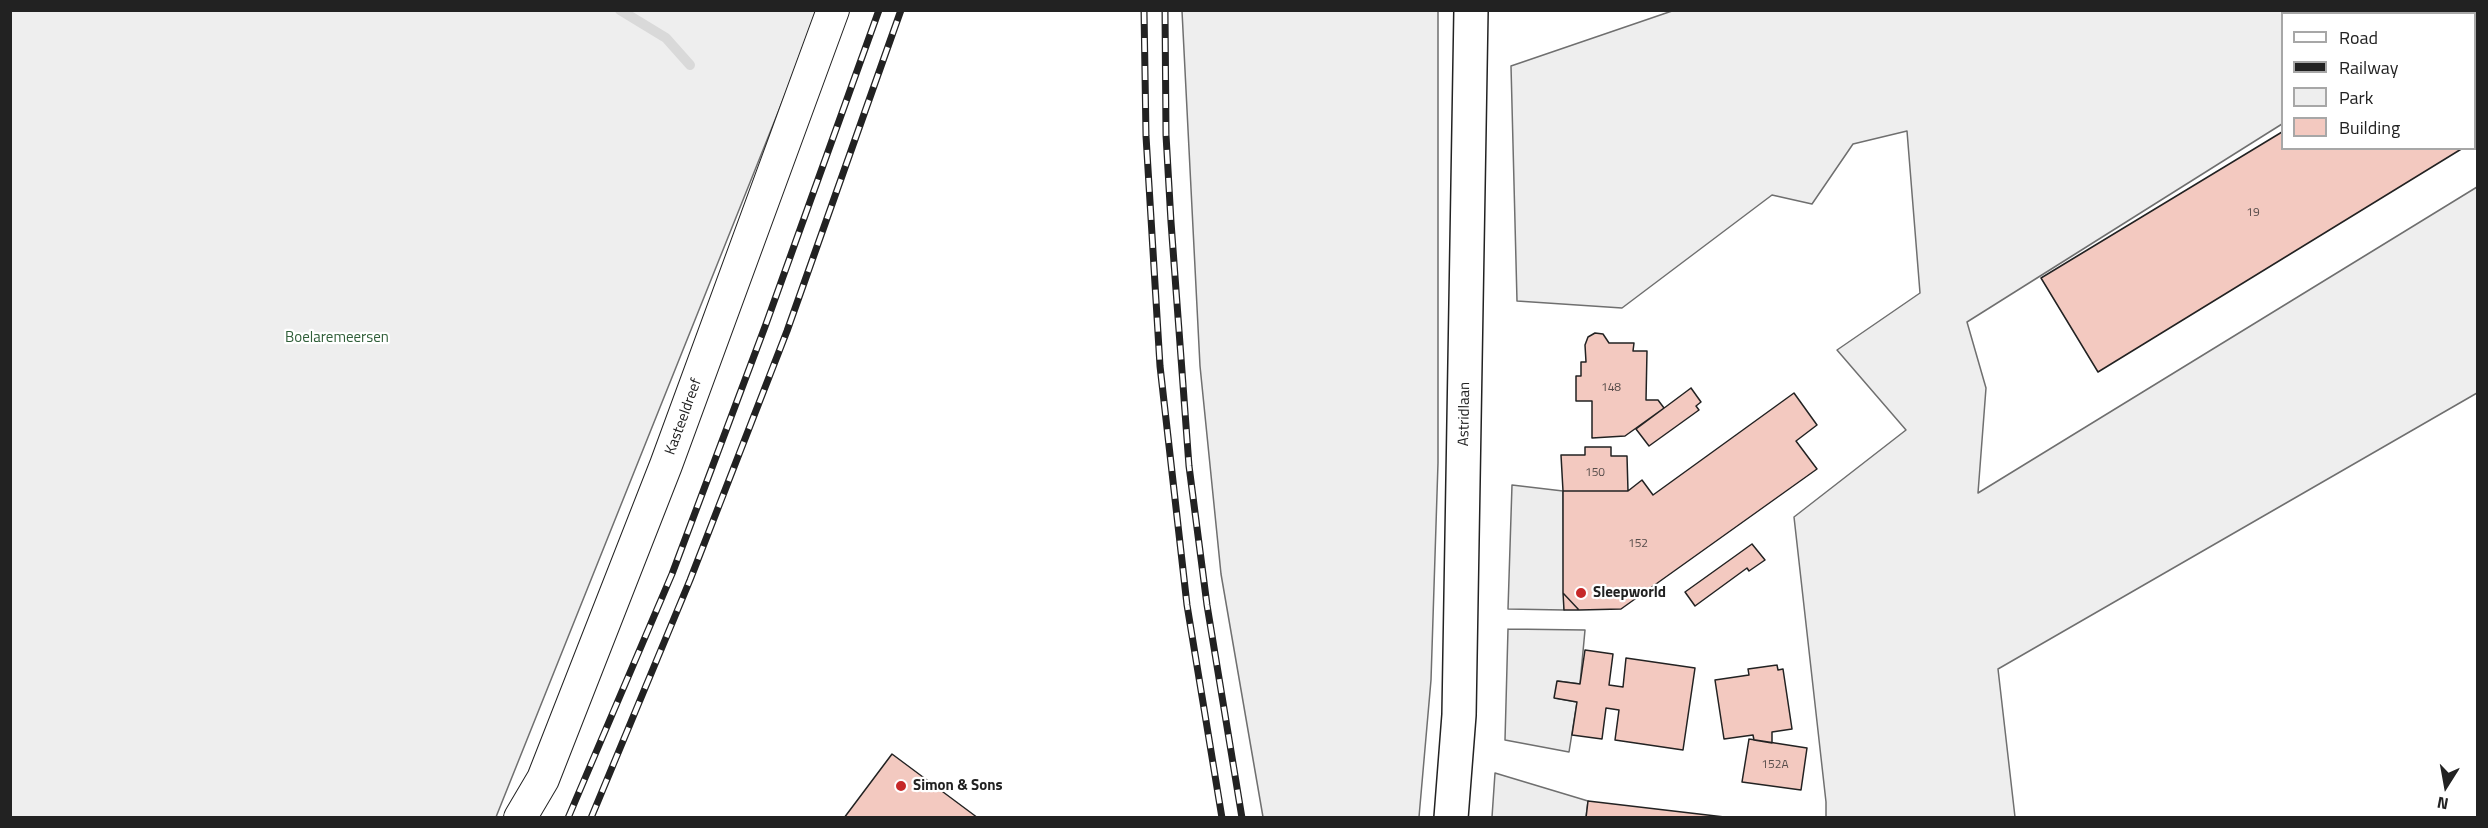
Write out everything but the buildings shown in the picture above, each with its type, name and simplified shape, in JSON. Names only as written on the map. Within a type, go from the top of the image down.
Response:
[{"type":"main road","name":"Astridlaan","points":[[1450,818],[1459,715],[1471,10]]},
{"type":"street","name":"Kasteeldreef","points":[[520,818],[543,779],[666,465],[833,10]]},
{"type":"green space","name":"Boelaremeersen","points":[[10,11],[816,11],[787,90],[496,817],[11,817]]},
{"type":"green space","points":[[1182,11],[1438,11],[1438,463],[1431,680],[1419,817],[1263,817],[1221,574],[1200,366]]},
{"type":"green space","points":[[1672,11],[2465,11],[2281,12],[2281,125],[1967,322],[1986,388],[1978,493],[2477,187],[2477,393],[1998,669],[2015,817],[1826,817],[1794,517],[1906,430],[1837,350],[1920,293],[1907,131],[1853,144],[1812,204],[1772,195],[1622,308],[1517,301],[1511,66]]},
{"type":"shaded area","points":[[1512,485],[1563,491],[1564,610],[1508,609]]},
{"type":"shaded area","points":[[1508,629],[1585,630],[1580,684],[1558,681],[1555,698],[1577,702],[1569,752],[1505,740]]},
{"type":"shaded area","points":[[1495,773],[1588,801],[1586,817],[1492,817]]},
{"type":"waterway","points":[[620,10],[666,38],[690,65]]},
{"type":"railway","points":[[568,818],[672,574],[766,324],[879,10]]},
{"type":"railway","points":[[591,818],[690,580],[787,331],[901,10]]},
{"type":"railway","points":[[1144,10],[1146,136],[1160,366],[1187,605],[1222,818]]},
{"type":"railway","points":[[1165,10],[1166,135],[1189,466],[1207,605],[1242,818]]},
{"type":"place","name":"Sleepworld","points":[[1581,593]]},
{"type":"place","name":"Simon & Sons","points":[[901,786]]}]
